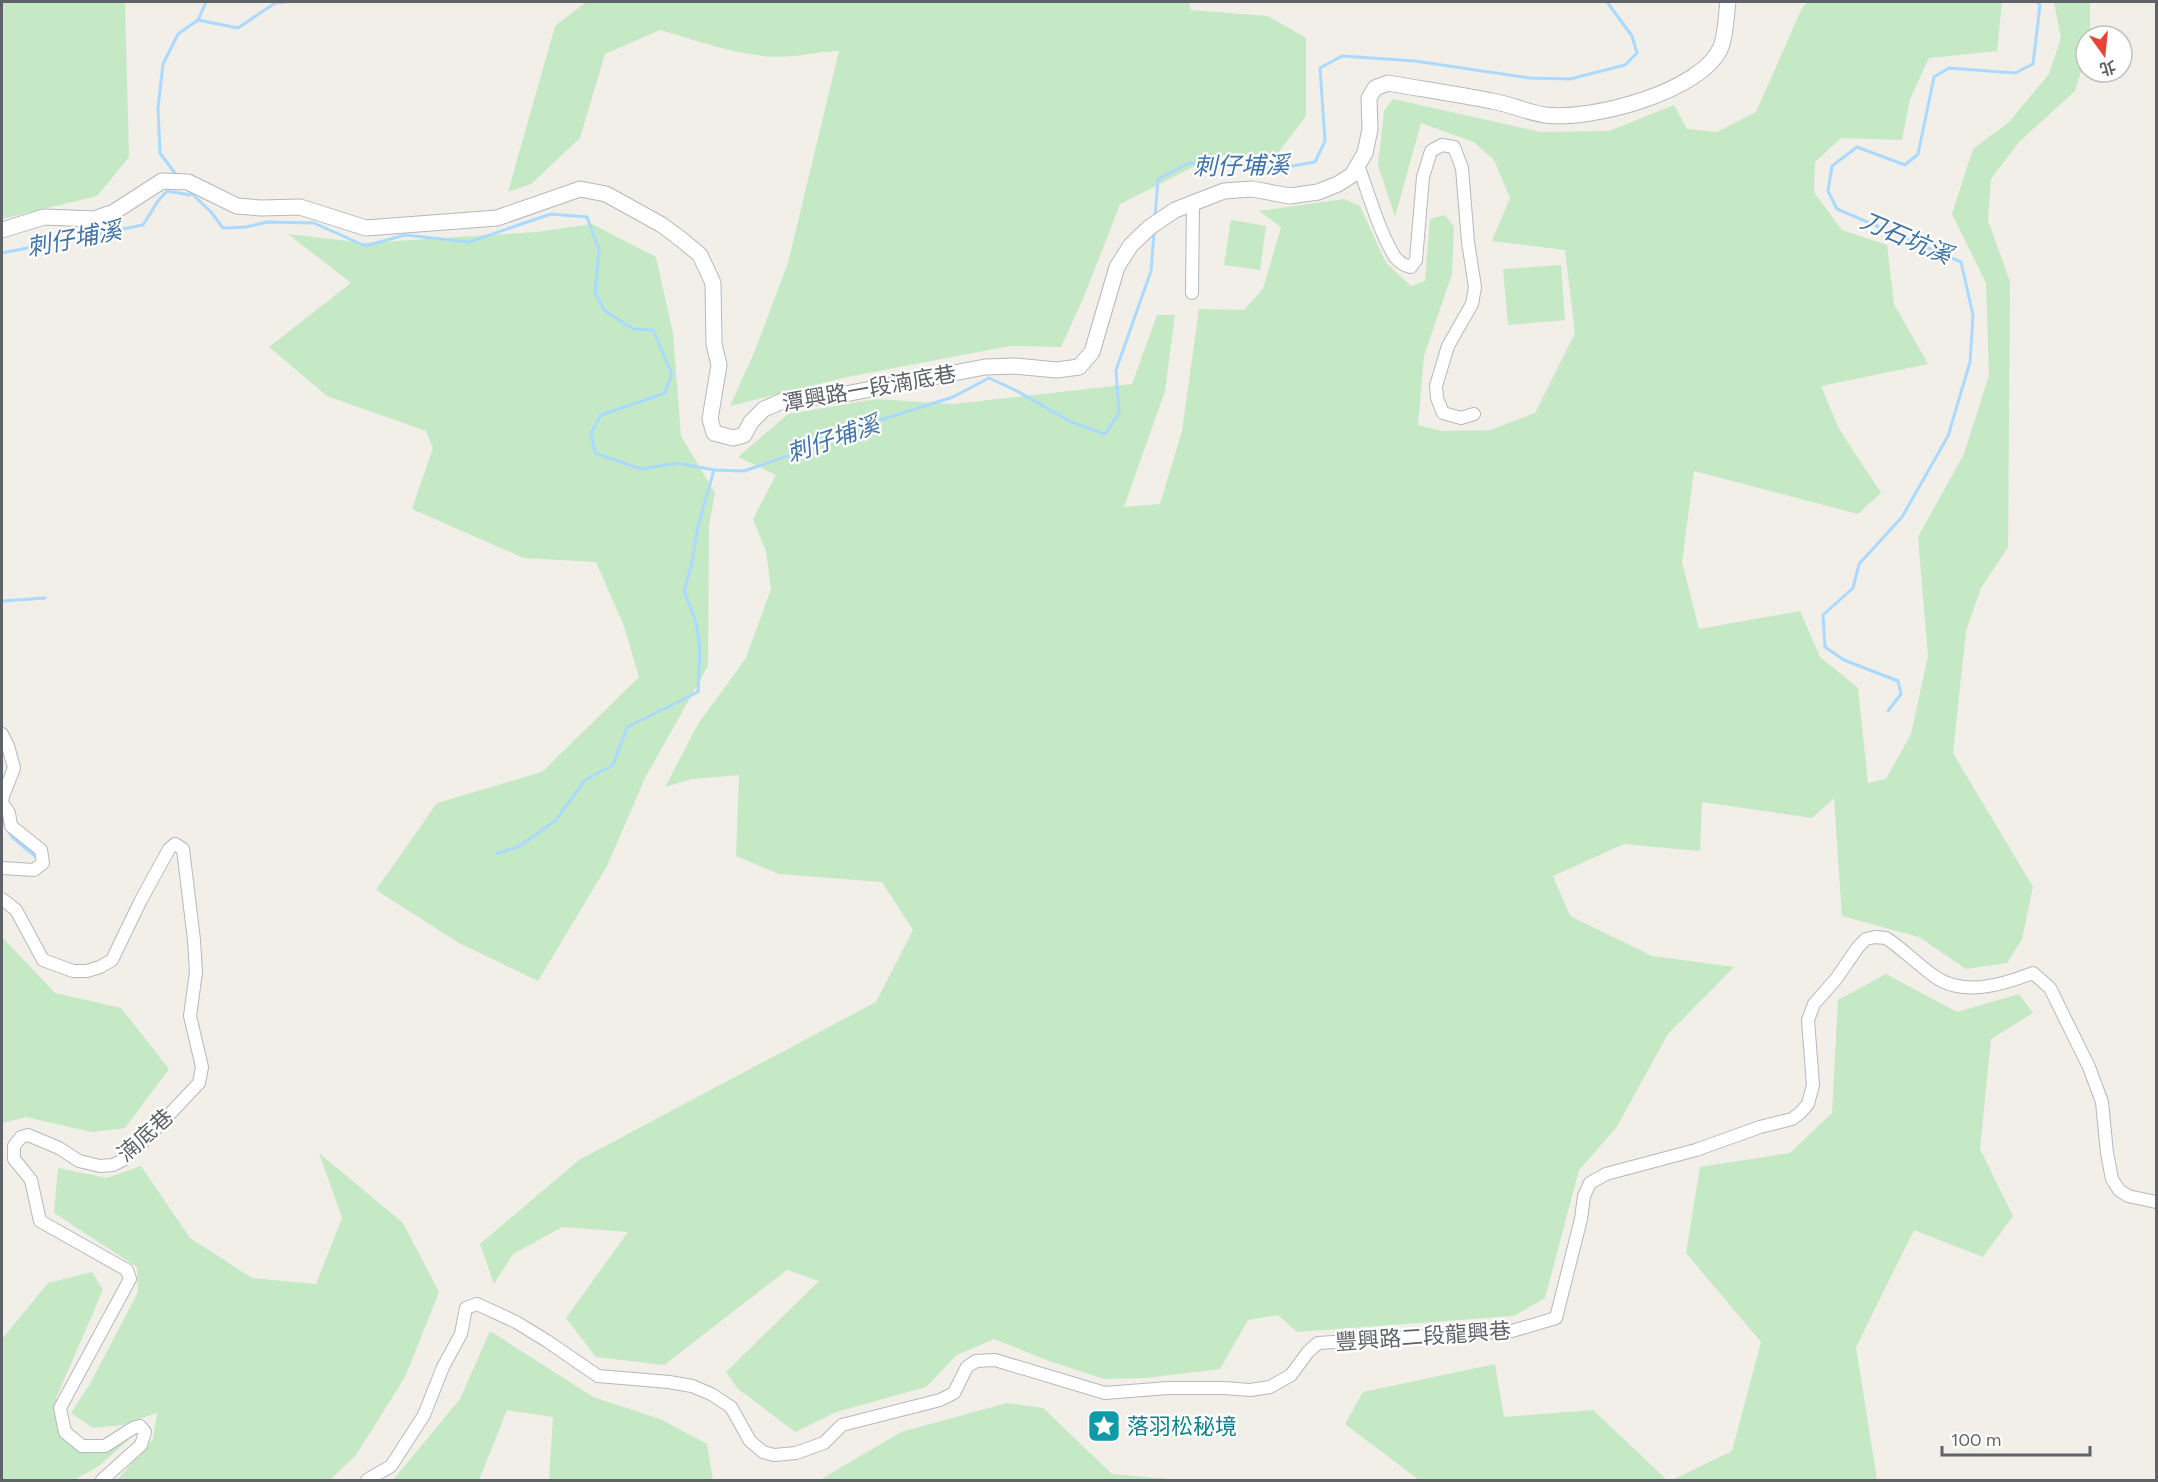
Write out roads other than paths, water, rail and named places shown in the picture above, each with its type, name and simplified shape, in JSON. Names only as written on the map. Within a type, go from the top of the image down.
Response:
[{"type":"street","name":"潭興路一段湳底巷","points":[[2,230],[44,217],[93,219],[114,212],[162,181],[188,182],[237,206],[300,207],[366,228],[496,218],[580,189],[606,194],[662,225],[700,255],[713,283],[714,344],[719,365],[710,419],[714,433],[733,438],[744,435],[751,422],[764,409],[785,400],[840,395],[984,367],[1016,366],[1058,370],[1079,367],[1092,352],[1117,267],[1131,245],[1150,226],[1175,210],[1224,191],[1252,189],[1290,196],[1318,192],[1338,184],[1352,175],[1365,153],[1370,129],[1369,98],[1375,88],[1388,83],[1493,101],[1545,115],[1576,115],[1635,103],[1674,87],[1700,73],[1720,47],[1728,2]]},
{"type":"street","points":[[1358,165],[1377,219],[1396,258],[1405,266],[1411,267],[1416,261],[1423,177],[1431,151],[1442,145],[1454,147],[1462,168],[1468,242],[1475,287],[1472,304],[1448,346],[1436,386],[1437,398],[1443,413],[1461,418],[1474,414]]},
{"type":"street","points":[[1192,293],[1193,202]]},
{"type":"street","points":[[2,734],[14,768],[2,803],[9,813],[11,826],[41,850],[43,863],[34,870],[2,868]]},
{"type":"street","name":"湳底巷","points":[[2,899],[16,910],[43,960],[73,971],[87,971],[112,960],[169,849],[175,844],[183,849],[196,972],[190,1016],[202,1066],[199,1083],[140,1145],[123,1160],[113,1164],[100,1166],[79,1161],[59,1148],[28,1135],[21,1137],[14,1146],[14,1159],[31,1180],[40,1221],[127,1270],[130,1279],[60,1408],[65,1432],[82,1446],[105,1446],[140,1426],[145,1432],[141,1444],[102,1480]]},
{"type":"street","name":"豐興路二段龍興巷","points":[[368,1480],[391,1466],[424,1415],[443,1368],[461,1334],[466,1308],[477,1304],[496,1311],[547,1341],[598,1376],[669,1382],[692,1386],[711,1394],[731,1407],[750,1441],[764,1452],[774,1455],[796,1453],[824,1443],[842,1425],[940,1400],[954,1393],[967,1367],[975,1361],[995,1360],[1105,1393],[1168,1388],[1250,1390],[1270,1387],[1282,1382],[1291,1375],[1318,1343],[1512,1331],[1556,1318],[1581,1220],[1584,1196],[1590,1183],[1606,1174],[1696,1150],[1760,1127],[1792,1119],[1800,1113],[1808,1104],[1813,1084],[1809,1013],[1858,946],[1866,939],[1875,937],[1886,938],[1936,978],[1956,987],[1965,989],[1980,987],[2033,973],[2050,988],[2080,1047],[2102,1102],[2112,1179],[2119,1190],[2128,1196],[2157,1202]]},
{"type":"waterway","points":[[177,176],[160,153],[158,108],[163,64],[178,34],[198,20],[206,2]]},
{"type":"waterway","points":[[198,20],[238,28],[275,3],[286,2]]},
{"type":"waterway","name":"刺仔埔溪","points":[[1155,217],[1158,179],[1189,163],[1234,163],[1275,169],[1315,162],[1325,141],[1320,68],[1342,56],[1415,61],[1529,78],[1570,79],[1625,65],[1637,53],[1632,36],[1607,2]]},
{"type":"waterway","name":"刀石坑溪","points":[[1888,711],[1901,694],[1898,681],[1844,660],[1825,647],[1823,615],[1853,588],[1859,564],[1902,517],[1948,436],[1970,362],[1973,315],[1961,262],[1837,209],[1828,191],[1832,166],[1857,147],[1905,165],[1918,154],[1934,77],[1949,68],[2015,73],[2033,64],[2040,5],[2037,2]]},
{"type":"waterway","name":"刺仔埔溪","points":[[187,189],[211,212],[223,228],[246,227],[267,222],[314,223],[365,246],[405,235],[469,242],[551,214],[587,217],[599,250],[595,293],[605,311],[633,329],[653,330],[672,374],[665,393],[601,415],[591,433],[595,453],[641,469],[678,463],[714,470],[744,471],[813,447],[861,426],[953,397],[989,378],[1071,422],[1105,434],[1119,413],[1116,370],[1151,271],[1154,233]]},
{"type":"waterway","name":"刺仔埔溪","points":[[2,253],[143,225],[167,191],[190,195]]},
{"type":"waterway","points":[[496,854],[520,846],[556,820],[585,780],[613,765],[627,727],[698,692],[700,648],[696,622],[684,591],[698,526],[714,470]]},
{"type":"waterway","points":[[2,601],[45,598]]},
{"type":"waterway","points":[[2,820],[12,837],[36,857]]},
{"type":"place","name":"落羽松秘境","points":[[1104,1426]]}]
